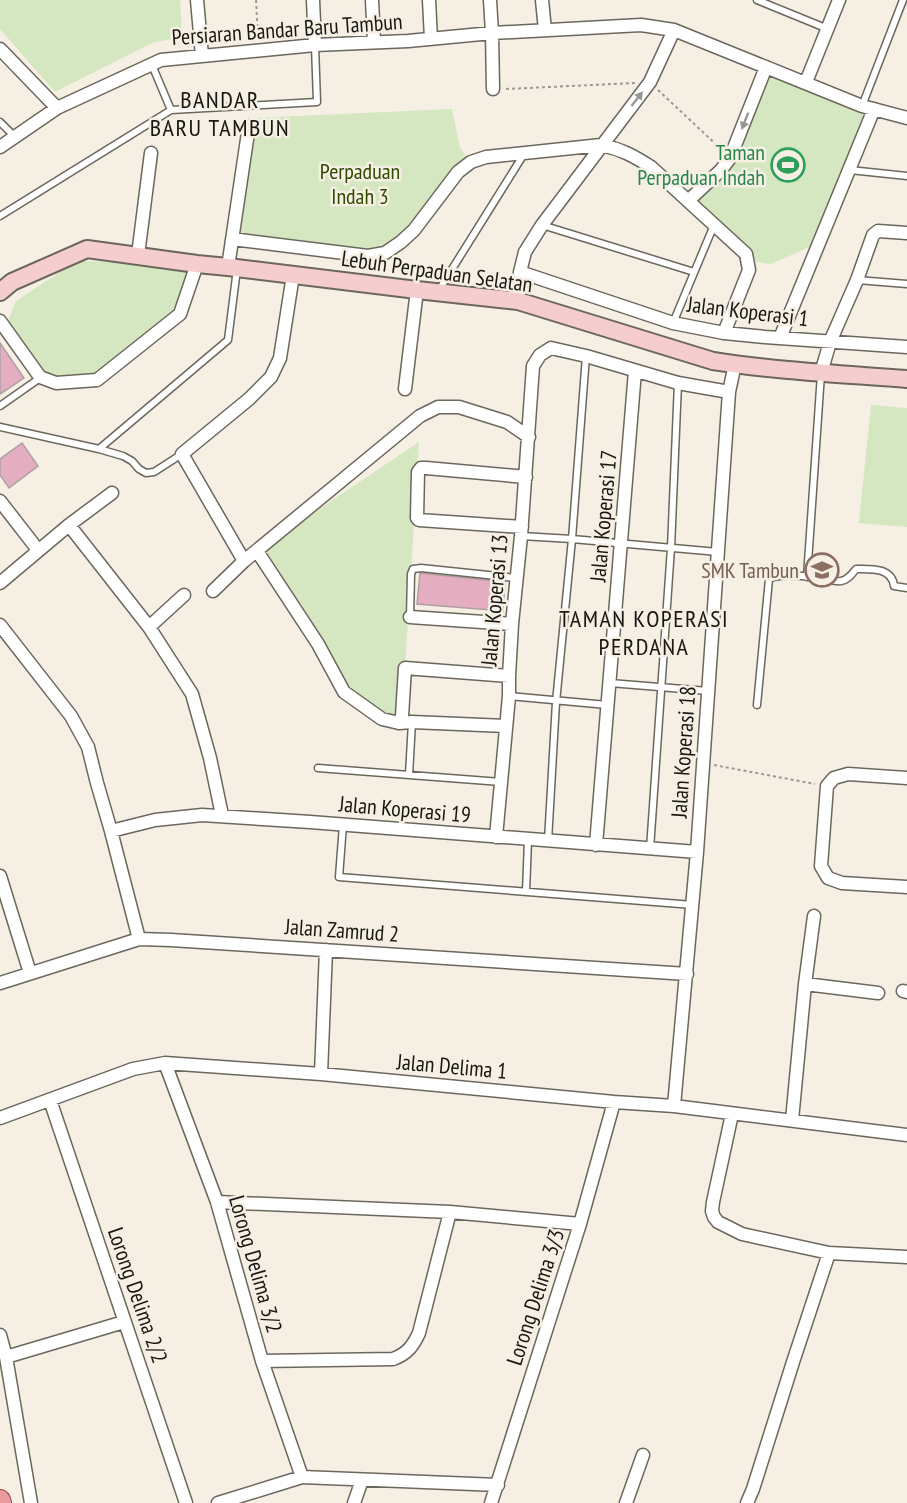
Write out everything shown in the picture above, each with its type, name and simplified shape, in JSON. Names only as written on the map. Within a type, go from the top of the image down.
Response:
[{"type":"street","points":[[197,0],[202,56]]},
{"type":"street","points":[[312,0],[315,45]]},
{"type":"street","points":[[372,0],[374,42]]},
{"type":"street","points":[[429,0],[431,39]]},
{"type":"street","points":[[490,0],[493,90]]},
{"type":"street","points":[[542,0],[545,30]]},
{"type":"street","points":[[806,82],[839,0]]},
{"type":"street","name":"Persiaran Bandar Baru Tambun","points":[[0,147],[57,108],[161,60],[315,45],[641,25],[674,30],[868,107],[907,118]]},
{"type":"street","points":[[518,301],[520,273],[525,252],[542,225],[650,82],[674,30]]},
{"type":"street","points":[[0,49],[57,108]]},
{"type":"street","points":[[688,201],[721,170],[730,158],[766,67]]},
{"type":"street","points":[[780,338],[850,170],[868,107]]},
{"type":"street","points":[[233,267],[232,239],[249,126]]},
{"type":"street","points":[[232,239],[368,256],[385,253],[414,230],[459,172],[471,162],[486,157],[601,145],[619,149],[651,167],[746,254],[749,270],[724,333]]},
{"type":"street","points":[[138,255],[151,153]]},
{"type":"street","points":[[821,373],[830,342],[857,280],[873,235],[878,231],[907,233]]},
{"type":"street","name":"Lebuh Perpaduan Selatan","points":[[0,292],[12,282],[87,249],[518,301],[713,361],[821,373],[907,379]]},
{"type":"street","points":[[2,328],[40,377],[56,383],[97,380],[180,314],[197,264]]},
{"type":"street","name":"Jalan Koperasi 1","points":[[520,273],[673,323],[724,333],[907,347]]},
{"type":"street","points":[[244,561],[182,454],[249,399],[271,377],[280,358],[293,275]]},
{"type":"street","points":[[405,389],[417,290]]},
{"type":"street","name":"Jalan Koperasi 13","points":[[496,837],[509,696],[512,624],[526,477],[533,366],[540,355],[551,348],[586,356]]},
{"type":"street","points":[[586,356],[678,383],[729,392]]},
{"type":"street","name":"Jalan Koperasi 18","points":[[674,1106],[693,905],[729,392],[735,364]]},
{"type":"street","name":"Jalan Koperasi 17","points":[[596,845],[635,371]]},
{"type":"street","points":[[213,591],[244,561],[420,416],[438,407],[459,407],[507,422],[529,436]]},
{"type":"street","points":[[521,532],[419,520],[417,518],[418,472],[421,468],[426,468],[526,477]]},
{"type":"street","points":[[0,583],[69,525],[112,493]]},
{"type":"street","points":[[0,501],[38,550]]},
{"type":"street","points":[[69,525],[150,627],[192,694],[210,758],[222,815]]},
{"type":"street","points":[[257,551],[318,644],[344,692],[382,719],[399,723],[506,726]]},
{"type":"street","points":[[150,627],[184,596]]},
{"type":"street","points":[[410,617],[512,624]]},
{"type":"street","points":[[0,625],[71,716],[88,747],[139,939]]},
{"type":"street","points":[[399,723],[402,716],[405,668],[509,676]]},
{"type":"street","points":[[907,778],[848,774],[834,778],[827,786],[821,866],[828,878],[842,883],[907,887]]},
{"type":"street","name":"Jalan Koperasi 19","points":[[111,831],[155,820],[222,815],[697,852]]},
{"type":"street","points":[[0,876],[30,973]]},
{"type":"street","points":[[792,1120],[814,916]]},
{"type":"street","name":"Jalan Zamrud 2","points":[[0,983],[139,939],[687,974]]},
{"type":"street","points":[[321,1074],[326,950]]},
{"type":"street","points":[[805,984],[878,993]]},
{"type":"street","name":"Jalan Delima 1","points":[[0,1118],[133,1069],[165,1064],[321,1074],[674,1106],[907,1135]]},
{"type":"street","name":"Lorong Delima 3/2","points":[[165,1064],[218,1202],[261,1361],[302,1477]]},
{"type":"street","name":"Lorong Delima 2/2","points":[[50,1100],[186,1503]]},
{"type":"street","name":"Lorong Delima 3/3","points":[[491,1503],[580,1224],[614,1102]]},
{"type":"street","points":[[732,1114],[712,1202],[712,1211],[718,1222],[742,1234],[829,1253],[907,1257]]},
{"type":"street","points":[[218,1202],[450,1212],[580,1224]]},
{"type":"street","points":[[261,1361],[393,1359],[402,1356],[409,1350],[418,1333],[450,1212]]},
{"type":"street","points":[[747,1503],[829,1253]]},
{"type":"street","points":[[6,1358],[124,1322]]},
{"type":"street","points":[[0,1335],[31,1503]]},
{"type":"street","points":[[626,1503],[643,1455]]},
{"type":"street","points":[[218,1503],[302,1477],[498,1485]]},
{"type":"street","points":[[354,1503],[363,1480]]},
{"type":"lane","points":[[757,0],[828,29]]},
{"type":"lane","points":[[868,107],[903,0]]},
{"type":"lane","points":[[0,216],[171,111],[317,102],[315,45]]},
{"type":"lane","points":[[152,64],[171,111]]},
{"type":"lane","points":[[0,122],[15,137]]},
{"type":"lane","points":[[438,293],[525,153]]},
{"type":"lane","points":[[850,170],[907,176]]},
{"type":"lane","points":[[542,225],[694,272]]},
{"type":"lane","points":[[673,323],[714,225]]},
{"type":"lane","points":[[99,449],[228,340],[233,267]]},
{"type":"lane","points":[[857,280],[907,284]]},
{"type":"lane","points":[[548,842],[556,702],[572,539],[586,356]]},
{"type":"lane","points":[[807,577],[821,373]]},
{"type":"lane","points":[[0,406],[40,377]]},
{"type":"lane","points":[[650,849],[671,548],[678,383]]},
{"type":"lane","points":[[0,427],[123,456],[146,473],[154,472],[182,454]]},
{"type":"lane","points":[[521,532],[572,539],[718,552]]},
{"type":"lane","points":[[410,617],[413,569],[516,578]]},
{"type":"lane","points":[[757,705],[769,579],[772,576],[841,581],[850,577],[856,569],[880,570],[889,573],[894,586],[907,588]]},
{"type":"lane","points":[[610,683],[708,691]]},
{"type":"lane","points":[[509,696],[606,705]]},
{"type":"lane","points":[[409,775],[412,722]]},
{"type":"lane","points":[[318,768],[501,782]]},
{"type":"lane","points":[[343,824],[339,877],[693,905]]},
{"type":"lane","points":[[526,892],[528,840]]},
{"type":"path","points":[[256,0],[258,50]]},
{"type":"path","points":[[493,90],[650,82],[730,158]]},
{"type":"path","points":[[702,763],[827,786]]},
{"type":"green space","points":[[0,0],[180,0],[182,38],[154,42],[55,92],[0,29]]},
{"type":"green space","name":"Taman Perpaduan Indah","points":[[769,72],[869,112],[814,245],[771,264],[751,261],[693,201],[724,172]]},
{"type":"green space","name":"Perpaduan Indah 3","points":[[452,109],[460,148],[471,162],[385,253],[232,239],[254,118]]},
{"type":"green space","points":[[77,261],[197,264],[180,314],[97,380],[40,377],[5,329],[16,301]]},
{"type":"green space","points":[[871,405],[907,408],[907,527],[859,523]]},
{"type":"green space","points":[[419,442],[402,716],[389,720],[344,692],[264,546]]},
{"type":"building","points":[[0,343],[24,378],[0,394]]},
{"type":"building","points":[[22,443],[38,466],[9,488],[0,475],[0,459]]},
{"type":"building","points":[[420,573],[505,582],[503,611],[417,604]]},
{"type":"place","name":"Taman Perpaduan Indah","points":[[788,165]]},
{"type":"place","name":"SMK Tambun","points":[[822,570]]},
{"type":"district","name":"BANDAR BARU TAMBUN","points":[[220,113]]},
{"type":"district","name":"TAMAN KOPERASI PERDANA","points":[[644,632]]}]
